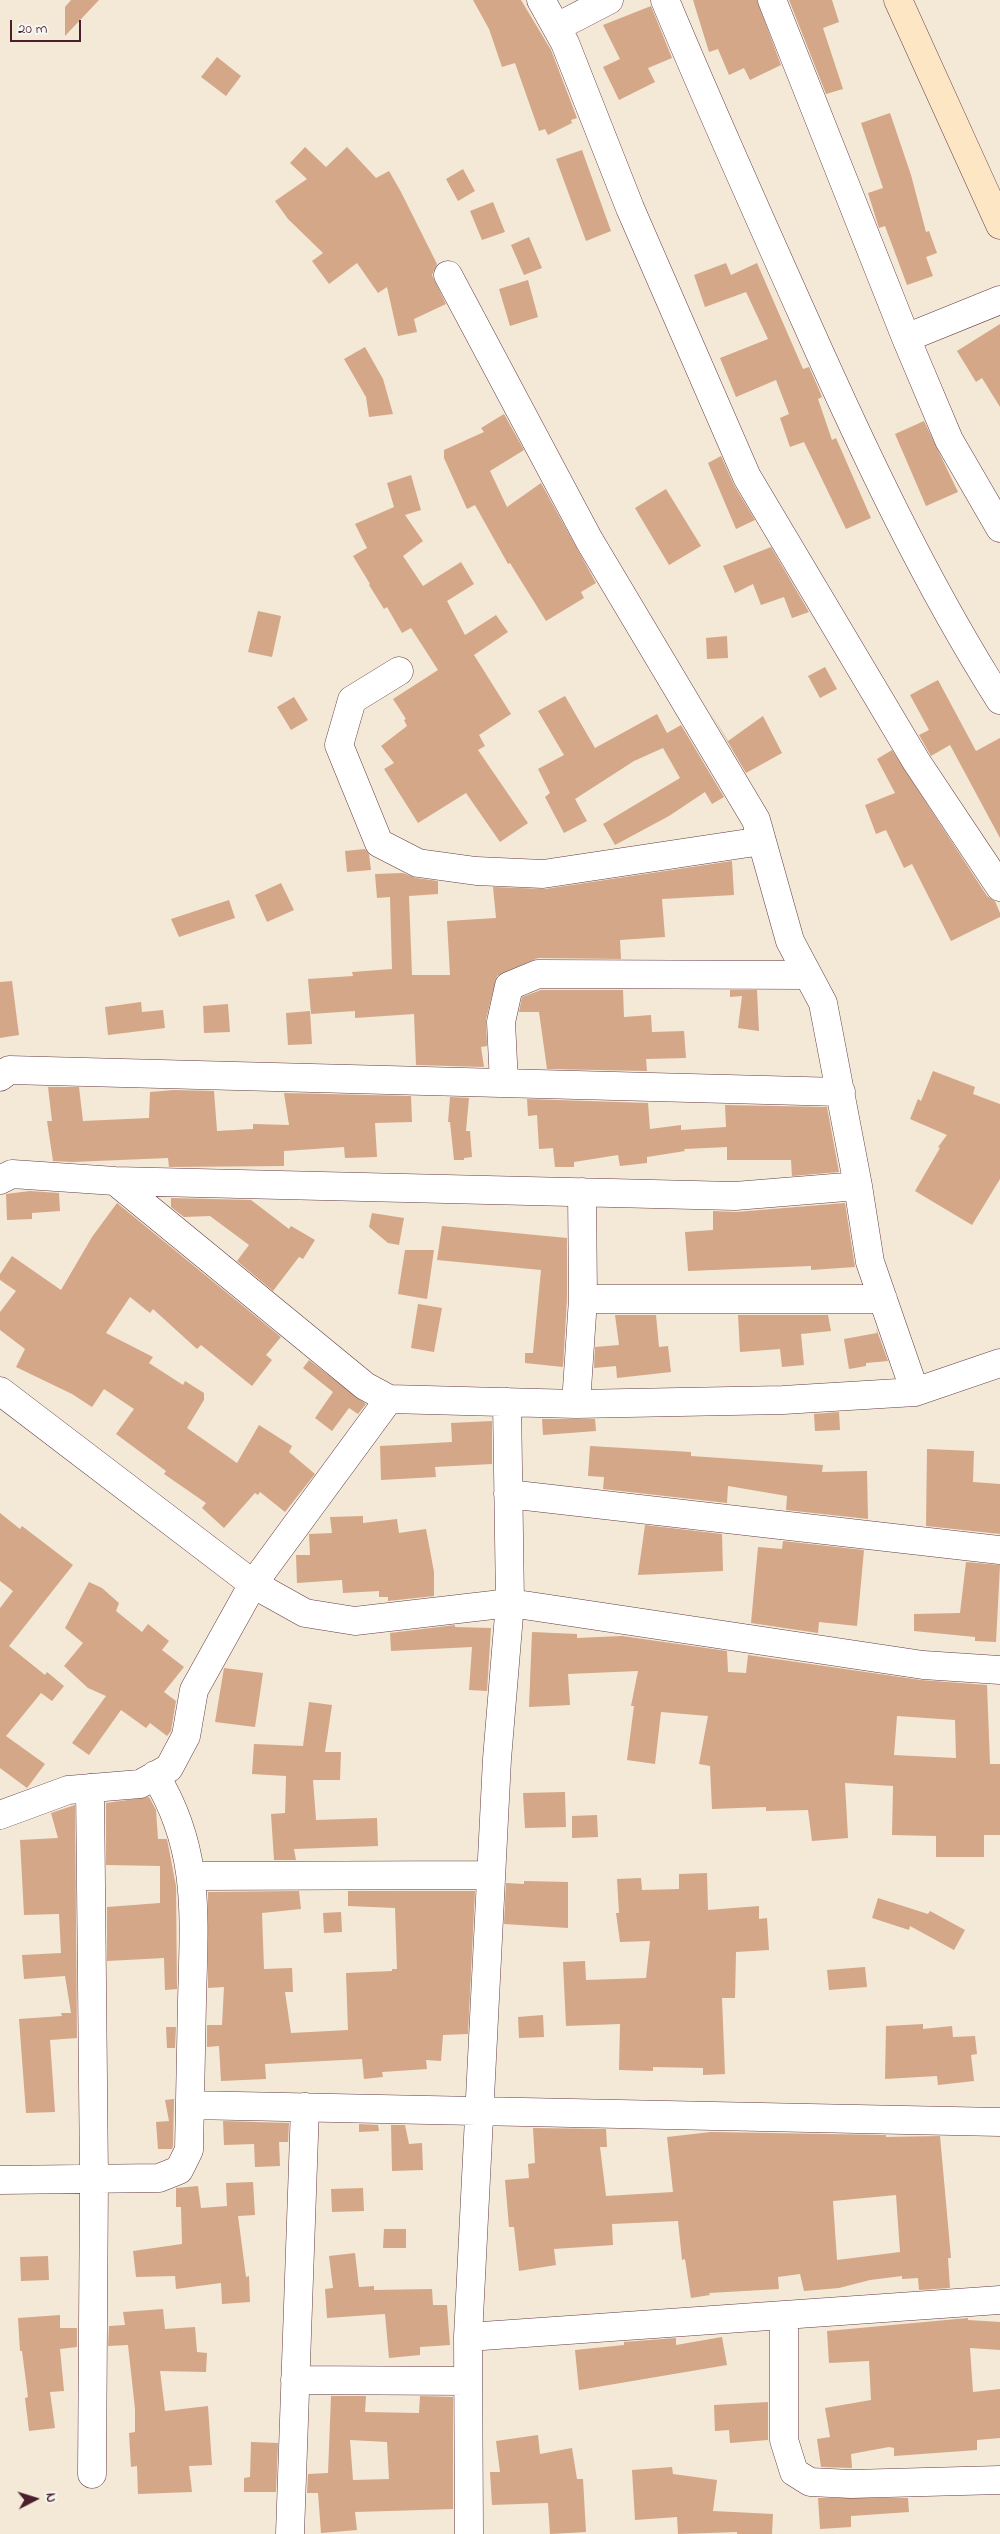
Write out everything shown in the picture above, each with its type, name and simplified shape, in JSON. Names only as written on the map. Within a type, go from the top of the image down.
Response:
[{"type":"main road","points":[[898,0],[1000,225]]},
{"type":"street","points":[[542,0],[565,43],[630,208],[747,477],[916,762],[1000,888]]},
{"type":"street","points":[[557,27],[609,0]]},
{"type":"street","points":[[665,0],[725,142],[854,430],[966,647],[1000,700]]},
{"type":"street","points":[[772,0],[906,338],[949,440],[1000,528]]},
{"type":"street","points":[[448,275],[589,540],[756,820],[790,941],[823,1003],[841,1092],[870,1262],[915,1392]]},
{"type":"street","points":[[906,338],[1000,300]]},
{"type":"street","points":[[399,672],[352,700],[339,746],[379,843],[418,863],[476,871],[543,874],[762,842]]},
{"type":"street","points":[[504,1083],[501,1022],[508,986],[538,974],[808,975]]},
{"type":"street","points":[[0,1077],[9,1070],[841,1092]]},
{"type":"street","points":[[0,1180],[12,1174],[115,1181],[735,1196],[858,1186]]},
{"type":"street","points":[[115,1181],[365,1386],[389,1399],[576,1404],[783,1400],[915,1392],[1000,1363]]},
{"type":"street","points":[[576,1404],[583,1299],[582,1192]]},
{"type":"street","points":[[583,1299],[883,1299]]},
{"type":"street","points":[[0,1391],[253,1584],[305,1613],[355,1621],[510,1603],[923,1665],[1000,1670]]},
{"type":"street","points":[[0,1815],[68,1790],[140,1784],[169,1768],[186,1736],[194,1690],[253,1584],[389,1399]]},
{"type":"street","points":[[469,2534],[468,2337],[497,1759],[510,1603],[506,1402]]},
{"type":"street","points":[[508,1494],[1000,1550]]},
{"type":"street","points":[[0,2180],[159,2178],[178,2170],[189,2150],[195,1896],[183,1835],[174,1810],[156,1775]]},
{"type":"street","points":[[90,1788],[94,2179],[92,2474]]},
{"type":"street","points":[[191,1876],[491,1875]]},
{"type":"street","points":[[190,2105],[1000,2122]]},
{"type":"street","points":[[290,2534],[304,2107]]},
{"type":"street","points":[[468,2337],[1000,2300]]},
{"type":"street","points":[[784,2315],[784,2440],[794,2472],[810,2482],[851,2484],[1000,2480]]},
{"type":"street","points":[[295,2380],[468,2381]]},
{"type":"building","points":[[71,0],[99,0],[65,36],[65,7]]},
{"type":"building","points":[[473,0],[521,0],[551,50],[577,118],[571,120],[572,123],[548,135],[545,129],[539,131],[515,63],[502,67],[489,29]]},
{"type":"building","points":[[693,0],[757,0],[781,65],[750,80],[744,68],[729,75],[718,49],[709,52]]},
{"type":"building","points":[[789,0],[832,0],[839,22],[823,28],[843,89],[826,94]]},
{"type":"building","points":[[651,6],[672,58],[648,68],[655,82],[619,100],[603,67],[620,59],[603,25]]},
{"type":"building","points":[[217,57],[241,76],[226,96],[201,77]]},
{"type":"building","points":[[890,113],[911,175],[926,232],[929,231],[937,253],[926,257],[933,276],[907,285],[885,226],[879,228],[868,193],[883,188],[861,123]]},
{"type":"building","points":[[305,147],[326,167],[347,147],[376,178],[389,171],[437,264],[432,275],[446,304],[414,319],[417,332],[398,336],[387,287],[378,293],[357,263],[329,284],[312,261],[323,253],[288,219],[275,201],[307,179],[290,163]]},
{"type":"building","points":[[582,150],[611,231],[586,241],[556,159]]},
{"type":"building","points":[[463,169],[475,191],[458,201],[446,179]]},
{"type":"building","points":[[493,202],[505,232],[482,240],[470,211]]},
{"type":"building","points":[[529,237],[542,268],[524,275],[511,245]]},
{"type":"building","points":[[726,263],[731,275],[757,263],[803,369],[809,367],[822,397],[818,399],[832,440],[836,438],[871,518],[846,529],[804,442],[790,447],[780,418],[789,414],[776,380],[736,397],[720,358],[768,339],[746,292],[705,307],[694,275]]},
{"type":"building","points":[[528,280],[538,317],[510,326],[499,289]]},
{"type":"building","points":[[1000,324],[1000,407],[982,378],[976,382],[957,351]]},
{"type":"building","points":[[365,347],[383,379],[393,414],[369,417],[366,397],[344,359]]},
{"type":"building","points":[[504,414],[524,450],[490,471],[507,507],[541,483],[596,583],[581,592],[584,598],[546,621],[510,563],[508,564],[475,505],[467,509],[444,458],[444,450],[484,432],[481,428]]},
{"type":"building","points":[[924,421],[958,492],[926,506],[895,434]]},
{"type":"building","points":[[721,456],[734,485],[755,520],[736,529],[708,463]]},
{"type":"building","points":[[411,475],[421,510],[405,515],[423,541],[403,556],[423,586],[461,562],[474,584],[447,601],[465,635],[496,615],[508,632],[474,655],[511,714],[479,735],[485,746],[478,750],[528,823],[500,842],[466,793],[418,823],[384,769],[394,763],[381,746],[407,726],[404,720],[406,719],[393,699],[438,670],[411,628],[402,633],[387,607],[384,609],[369,585],[353,556],[367,548],[355,524],[394,507],[387,483]]},
{"type":"building","points":[[666,489],[701,546],[669,565],[635,508]]},
{"type":"building","points":[[771,547],[809,612],[792,618],[784,597],[761,605],[753,584],[735,593],[723,566]]},
{"type":"building","points":[[258,611],[281,616],[272,657],[248,652]]},
{"type":"building","points":[[727,636],[728,658],[707,659],[706,638]]},
{"type":"building","points":[[825,667],[837,689],[820,698],[808,676]]},
{"type":"building","points":[[938,680],[976,751],[1000,738],[1000,838],[950,745],[931,756],[919,735],[929,730],[910,695]]},
{"type":"building","points":[[565,696],[595,748],[657,714],[667,733],[681,725],[724,797],[712,804],[705,792],[669,816],[615,845],[603,824],[680,778],[663,748],[634,761],[575,799],[587,821],[564,833],[545,797],[550,793],[538,769],[564,755],[538,711]]},
{"type":"building","points":[[294,697],[308,720],[291,730],[277,707]]},
{"type":"building","points":[[709,710],[728,741],[763,716],[782,753],[746,773]]},
{"type":"building","points":[[892,750],[987,896],[995,901],[1000,913],[1000,917],[951,941],[912,864],[904,868],[886,830],[876,834],[865,805],[895,793],[877,759]]},
{"type":"building","points":[[365,849],[369,854],[371,870],[347,872],[345,851]]},
{"type":"building","points":[[732,861],[734,895],[662,899],[665,937],[620,940],[621,959],[538,958],[497,976],[486,1019],[487,1046],[481,1047],[484,1067],[416,1065],[414,1014],[355,1018],[355,1011],[311,1014],[308,979],[353,976],[352,972],[392,969],[390,897],[377,898],[375,874],[403,873],[416,878],[438,881],[438,894],[409,896],[412,975],[450,975],[447,921],[496,918],[493,887],[545,889]]},
{"type":"building","points":[[281,883],[294,910],[267,922],[255,895]]},
{"type":"building","points":[[229,900],[235,918],[179,937],[171,919]]},
{"type":"building","points":[[12,981],[19,1035],[0,1038],[0,982]]},
{"type":"building","points":[[541,990],[623,990],[624,1017],[651,1015],[652,1032],[684,1031],[686,1058],[646,1059],[647,1071],[547,1069],[539,1012],[519,1012],[522,997]]},
{"type":"building","points":[[730,990],[757,990],[759,1031],[738,1028],[742,996],[730,997]]},
{"type":"building","points":[[141,1002],[142,1012],[163,1010],[165,1028],[108,1035],[105,1007]]},
{"type":"building","points":[[228,1004],[230,1032],[204,1033],[203,1006]]},
{"type":"building","points":[[310,1011],[312,1044],[288,1045],[286,1013]]},
{"type":"building","points":[[933,1071],[975,1087],[973,1094],[1000,1104],[1000,1179],[972,1225],[915,1191],[940,1148],[938,1147],[947,1135],[910,1119],[918,1099],[921,1101]]},
{"type":"building","points":[[48,1087],[79,1087],[83,1121],[149,1118],[150,1092],[174,1090],[214,1091],[217,1131],[253,1129],[253,1124],[289,1125],[284,1093],[411,1096],[412,1122],[375,1123],[377,1157],[345,1158],[344,1147],[284,1151],[284,1166],[169,1167],[168,1158],[53,1161],[47,1121],[52,1121]]},
{"type":"building","points":[[450,1097],[469,1098],[466,1131],[470,1131],[472,1157],[464,1158],[464,1160],[454,1160],[450,1122],[448,1122]]},
{"type":"building","points":[[527,1099],[648,1103],[650,1129],[681,1125],[681,1130],[726,1127],[725,1105],[827,1107],[839,1172],[792,1176],[791,1160],[727,1160],[727,1147],[684,1149],[685,1151],[647,1157],[647,1163],[620,1166],[618,1155],[574,1162],[574,1167],[555,1167],[553,1148],[539,1149],[537,1115],[528,1116]]},
{"type":"building","points":[[30,1191],[59,1193],[60,1211],[32,1213],[32,1219],[7,1220],[6,1194]]},
{"type":"building","points":[[171,1198],[251,1200],[289,1229],[291,1226],[315,1240],[303,1259],[299,1257],[273,1291],[237,1261],[249,1245],[210,1216],[184,1217],[171,1207]]},
{"type":"building","points":[[117,1203],[281,1337],[266,1355],[272,1360],[252,1386],[201,1345],[197,1349],[153,1309],[150,1313],[130,1297],[106,1333],[153,1357],[149,1363],[183,1385],[185,1381],[204,1393],[204,1400],[187,1428],[237,1463],[259,1425],[292,1446],[289,1452],[315,1474],[285,1512],[260,1492],[258,1495],[255,1493],[224,1528],[202,1508],[206,1503],[164,1474],[166,1471],[116,1434],[134,1409],[104,1389],[92,1407],[72,1394],[16,1367],[25,1349],[0,1330],[0,1312],[16,1291],[0,1280],[0,1274],[12,1256],[61,1290],[92,1237]]},
{"type":"building","points":[[845,1203],[855,1267],[811,1270],[811,1266],[688,1271],[685,1232],[713,1230],[713,1211],[736,1212]]},
{"type":"building","points":[[372,1213],[404,1218],[399,1245],[388,1243],[369,1227]]},
{"type":"building","points":[[442,1226],[567,1238],[567,1299],[563,1367],[525,1363],[525,1353],[533,1353],[541,1270],[437,1260]]},
{"type":"building","points":[[405,1250],[434,1250],[427,1299],[398,1294]]},
{"type":"building","points":[[418,1304],[442,1308],[434,1352],[411,1348]]},
{"type":"building","points":[[615,1315],[656,1315],[659,1347],[668,1346],[671,1372],[617,1378],[616,1366],[594,1368],[595,1347],[619,1345]]},
{"type":"building","points":[[738,1315],[828,1315],[831,1331],[801,1334],[804,1365],[782,1367],[780,1349],[740,1352]]},
{"type":"building","points":[[876,1328],[888,1361],[866,1363],[866,1366],[849,1369],[844,1339],[877,1333]]},
{"type":"building","points":[[309,1360],[366,1404],[358,1414],[349,1408],[332,1431],[315,1418],[333,1392],[303,1368]]},
{"type":"building","points":[[839,1412],[840,1430],[815,1431],[814,1414]]},
{"type":"building","points":[[542,1419],[595,1419],[596,1431],[543,1435]]},
{"type":"building","points":[[492,1421],[492,1464],[435,1467],[436,1477],[381,1480],[380,1446],[452,1442],[451,1423]]},
{"type":"building","points":[[590,1446],[691,1452],[691,1456],[823,1465],[822,1472],[867,1471],[868,1519],[786,1510],[787,1496],[728,1486],[727,1503],[603,1489],[604,1477],[588,1476]]},
{"type":"building","points":[[927,1449],[974,1451],[973,1482],[1000,1484],[1000,1534],[926,1526]]},
{"type":"building","points":[[0,1513],[20,1529],[22,1526],[73,1565],[9,1646],[45,1675],[47,1672],[64,1686],[52,1701],[41,1693],[6,1736],[45,1764],[27,1788],[0,1768],[0,1608],[13,1591],[0,1581]]},
{"type":"building","points":[[363,1516],[363,1523],[397,1519],[399,1533],[426,1529],[434,1572],[434,1596],[388,1601],[388,1597],[379,1597],[379,1591],[343,1593],[342,1580],[297,1583],[296,1555],[310,1555],[309,1534],[332,1533],[330,1517]]},
{"type":"building","points":[[645,1525],[722,1534],[723,1571],[638,1575]]},
{"type":"building","points":[[783,1541],[864,1550],[857,1626],[819,1622],[818,1633],[751,1623],[758,1547],[782,1549]]},
{"type":"building","points":[[966,1562],[1000,1565],[996,1642],[975,1641],[975,1637],[914,1631],[914,1614],[960,1613]]},
{"type":"building","points":[[89,1582],[102,1588],[119,1603],[116,1611],[142,1632],[148,1624],[169,1641],[162,1650],[184,1667],[164,1692],[176,1701],[171,1731],[167,1736],[150,1723],[146,1728],[121,1710],[89,1755],[72,1743],[106,1696],[88,1688],[64,1666],[83,1643],[65,1628]]},
{"type":"building","points":[[455,1625],[455,1627],[491,1628],[487,1691],[469,1690],[472,1647],[391,1651],[390,1633]]},
{"type":"building","points":[[532,1632],[577,1634],[577,1638],[622,1636],[727,1651],[728,1672],[746,1673],[748,1655],[921,1680],[987,1685],[990,1764],[1000,1764],[1000,1835],[984,1835],[984,1857],[936,1857],[936,1836],[892,1835],[893,1786],[845,1783],[848,1838],[812,1841],[808,1810],[766,1811],[766,1807],[712,1809],[710,1766],[699,1764],[708,1716],[661,1712],[655,1764],[627,1760],[634,1706],[631,1706],[638,1671],[568,1674],[570,1705],[529,1707]],"holes":[[[897,1716],[955,1720],[956,1758],[894,1755]]]},
{"type":"building","points":[[224,1668],[263,1673],[255,1727],[215,1722]]},
{"type":"building","points":[[309,1702],[332,1705],[325,1752],[341,1752],[340,1780],[313,1780],[316,1820],[377,1818],[378,1846],[294,1849],[296,1860],[274,1860],[271,1814],[285,1813],[286,1776],[252,1774],[254,1744],[303,1746]]},
{"type":"building","points":[[565,1792],[566,1827],[525,1828],[523,1793]]},
{"type":"building","points":[[149,1797],[156,1810],[158,1839],[167,1839],[176,1886],[177,1989],[165,1990],[164,1958],[107,1961],[107,1907],[160,1903],[160,1866],[106,1865],[106,1803]]},
{"type":"building","points":[[75,1805],[77,2038],[50,2040],[55,2112],[26,2113],[19,2019],[62,2016],[61,2013],[71,2013],[65,1976],[24,1979],[22,1955],[61,1953],[59,1914],[24,1915],[20,1840],[58,1838],[51,1813]]},
{"type":"building","points":[[597,1815],[598,1837],[572,1838],[572,1816]]},
{"type":"building","points":[[707,1873],[708,1910],[759,1906],[759,1919],[767,1918],[769,1950],[736,1952],[735,1998],[722,1998],[725,2074],[703,2075],[703,2068],[653,2067],[653,2071],[619,2070],[620,2024],[566,2026],[563,1962],[585,1961],[586,1980],[646,1978],[650,1941],[620,1942],[616,1913],[619,1913],[617,1879],[641,1878],[642,1890],[679,1889],[679,1874]]},
{"type":"building","points":[[524,1881],[568,1882],[568,1928],[504,1924],[506,1883],[524,1884]]},
{"type":"building","points":[[299,1891],[301,1909],[262,1913],[264,1969],[292,1968],[293,1992],[285,1992],[291,2033],[348,2030],[346,1973],[392,1971],[392,1969],[397,1969],[395,1908],[348,1906],[348,1891],[475,1891],[468,2034],[443,2035],[441,2061],[426,2060],[427,2069],[382,2072],[383,2077],[364,2079],[362,2059],[265,2064],[266,2079],[221,2081],[219,2046],[207,2047],[207,2025],[222,2025],[224,1987],[208,1988],[208,1892]]},
{"type":"building","points":[[878,1898],[928,1914],[930,1911],[965,1930],[954,1950],[910,1926],[909,1930],[872,1918]]},
{"type":"building","points":[[341,1912],[342,1932],[324,1933],[323,1913]]},
{"type":"building","points":[[865,1967],[867,1987],[829,1990],[827,1970]]},
{"type":"building","points":[[543,2015],[544,2037],[519,2038],[518,2017]]},
{"type":"building","points":[[923,2024],[923,2029],[952,2026],[953,2037],[975,2036],[977,2054],[971,2055],[974,2081],[938,2085],[937,2076],[885,2079],[886,2026]]},
{"type":"building","points":[[166,2027],[176,2027],[175,2048],[167,2048]]},
{"type":"building","points":[[174,2099],[173,2146],[172,2149],[158,2149],[156,2122],[169,2121],[165,2100]]},
{"type":"building","points":[[223,2121],[289,2123],[288,2142],[279,2142],[280,2166],[255,2167],[254,2144],[224,2145]]},
{"type":"building","points":[[359,2124],[378,2125],[379,2131],[359,2132]]},
{"type":"building","points":[[391,2125],[405,2125],[409,2144],[422,2143],[423,2170],[392,2171]]},
{"type":"building","points":[[533,2128],[606,2129],[607,2147],[600,2147],[606,2196],[673,2192],[667,2137],[711,2132],[886,2135],[886,2137],[940,2136],[951,2258],[948,2258],[950,2288],[919,2290],[918,2278],[902,2279],[902,2276],[870,2280],[839,2288],[804,2291],[800,2274],[778,2277],[779,2289],[709,2293],[710,2295],[691,2298],[685,2259],[682,2260],[678,2221],[612,2224],[613,2245],[554,2249],[556,2265],[519,2271],[514,2227],[509,2227],[505,2180],[529,2178],[528,2164],[535,2163]],"holes":[[[896,2195],[900,2252],[837,2260],[833,2201]]]},
{"type":"building","points":[[253,2182],[255,2215],[238,2216],[246,2277],[249,2276],[250,2302],[222,2304],[221,2283],[176,2289],[175,2276],[136,2277],[133,2251],[182,2244],[181,2207],[176,2207],[176,2188],[198,2186],[201,2208],[227,2206],[226,2183]]},
{"type":"building","points":[[363,2188],[364,2211],[332,2212],[331,2189]]},
{"type":"building","points":[[384,2229],[406,2229],[406,2248],[383,2248]]},
{"type":"building","points":[[355,2253],[359,2287],[374,2286],[374,2290],[432,2289],[433,2305],[447,2305],[450,2345],[420,2347],[420,2355],[389,2358],[385,2314],[327,2318],[325,2289],[333,2288],[329,2256]]},
{"type":"building","points":[[48,2256],[49,2280],[21,2281],[20,2257]]},
{"type":"building","points":[[163,2309],[165,2329],[195,2327],[197,2352],[207,2353],[206,2372],[160,2371],[165,2411],[208,2406],[212,2465],[189,2466],[192,2492],[138,2494],[137,2466],[131,2467],[129,2433],[135,2432],[135,2409],[128,2345],[108,2346],[109,2326],[125,2325],[123,2312]]},
{"type":"building","points":[[60,2315],[60,2328],[77,2328],[77,2347],[60,2349],[64,2391],[50,2392],[55,2428],[29,2431],[25,2398],[28,2397],[22,2351],[20,2351],[18,2318]]},
{"type":"building","points":[[968,2318],[968,2320],[1000,2322],[1000,2350],[970,2348],[973,2392],[1000,2389],[1000,2438],[977,2440],[977,2450],[894,2456],[894,2448],[889,2447],[851,2454],[852,2468],[821,2467],[817,2439],[830,2437],[825,2408],[871,2400],[869,2361],[829,2363],[827,2331]]},
{"type":"building","points":[[722,2337],[727,2365],[579,2390],[575,2350],[624,2345],[624,2342],[676,2338],[676,2345]]},
{"type":"building","points":[[331,2396],[366,2396],[365,2412],[419,2413],[420,2396],[453,2397],[453,2509],[355,2512],[357,2530],[321,2533],[318,2493],[307,2493],[308,2474],[328,2473]],"holes":[[[350,2440],[387,2442],[389,2479],[353,2480]]]},
{"type":"building","points":[[768,2402],[768,2440],[730,2443],[729,2430],[715,2431],[714,2405]]},
{"type":"building","points":[[538,2435],[540,2454],[572,2448],[577,2479],[583,2479],[586,2532],[550,2534],[548,2503],[492,2505],[490,2472],[500,2472],[496,2441]]},
{"type":"building","points":[[251,2442],[278,2443],[276,2492],[244,2492],[244,2478],[250,2477]]},
{"type":"building","points":[[672,2467],[673,2474],[717,2480],[713,2511],[773,2514],[772,2534],[737,2534],[737,2532],[678,2534],[677,2517],[635,2520],[632,2470]]},
{"type":"building","points":[[818,2498],[908,2498],[909,2512],[851,2516],[851,2527],[820,2529]]}]
